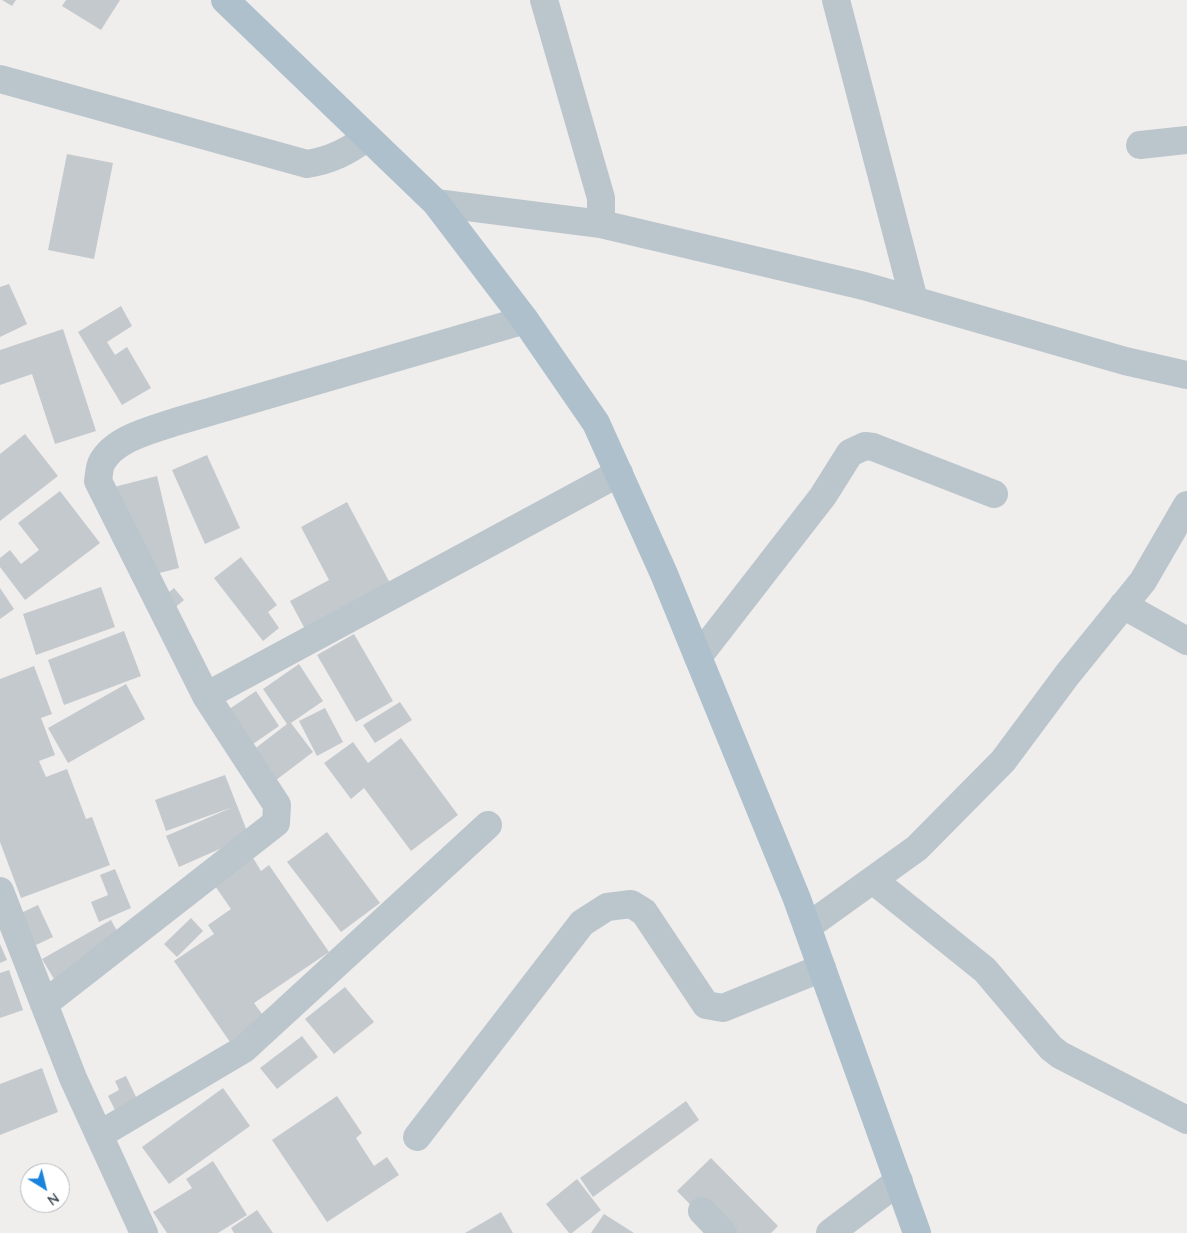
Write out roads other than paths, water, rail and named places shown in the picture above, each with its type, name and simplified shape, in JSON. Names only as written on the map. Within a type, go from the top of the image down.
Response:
[{"type":"main road","points":[[225,0],[366,138],[436,203],[525,320],[596,423],[698,657],[807,928],[917,1233]]},
{"type":"street","points":[[544,0],[601,198],[601,224]]},
{"type":"street","points":[[836,0],[914,300]]},
{"type":"street","points":[[0,79],[307,164],[329,160],[347,152],[366,138]]},
{"type":"street","points":[[1140,145],[1187,140]]},
{"type":"street","points":[[436,203],[601,224],[864,286],[1125,361],[1187,375]]},
{"type":"street","points":[[44,1004],[276,822],[277,805],[206,696],[98,482],[102,462],[117,446],[158,427],[525,320]]},
{"type":"street","points":[[698,657],[823,496],[850,453],[858,448],[865,446],[873,447],[994,494]]},
{"type":"street","points":[[206,696],[619,473]]},
{"type":"street","points":[[807,928],[917,848],[1003,761],[1143,581],[1187,505]]},
{"type":"street","points":[[1123,605],[1187,641]]},
{"type":"street","points":[[99,1135],[244,1049],[488,825]]},
{"type":"street","points":[[873,880],[985,970],[1051,1048],[1060,1055],[1187,1120]]},
{"type":"street","points":[[0,891],[73,1078],[144,1233]]},
{"type":"street","points":[[417,1137],[582,923],[607,908],[631,904],[644,912],[706,1005],[723,1008],[822,968]]},
{"type":"street","points":[[830,1233],[899,1181]]},
{"type":"street","points":[[702,1211],[723,1233]]}]
